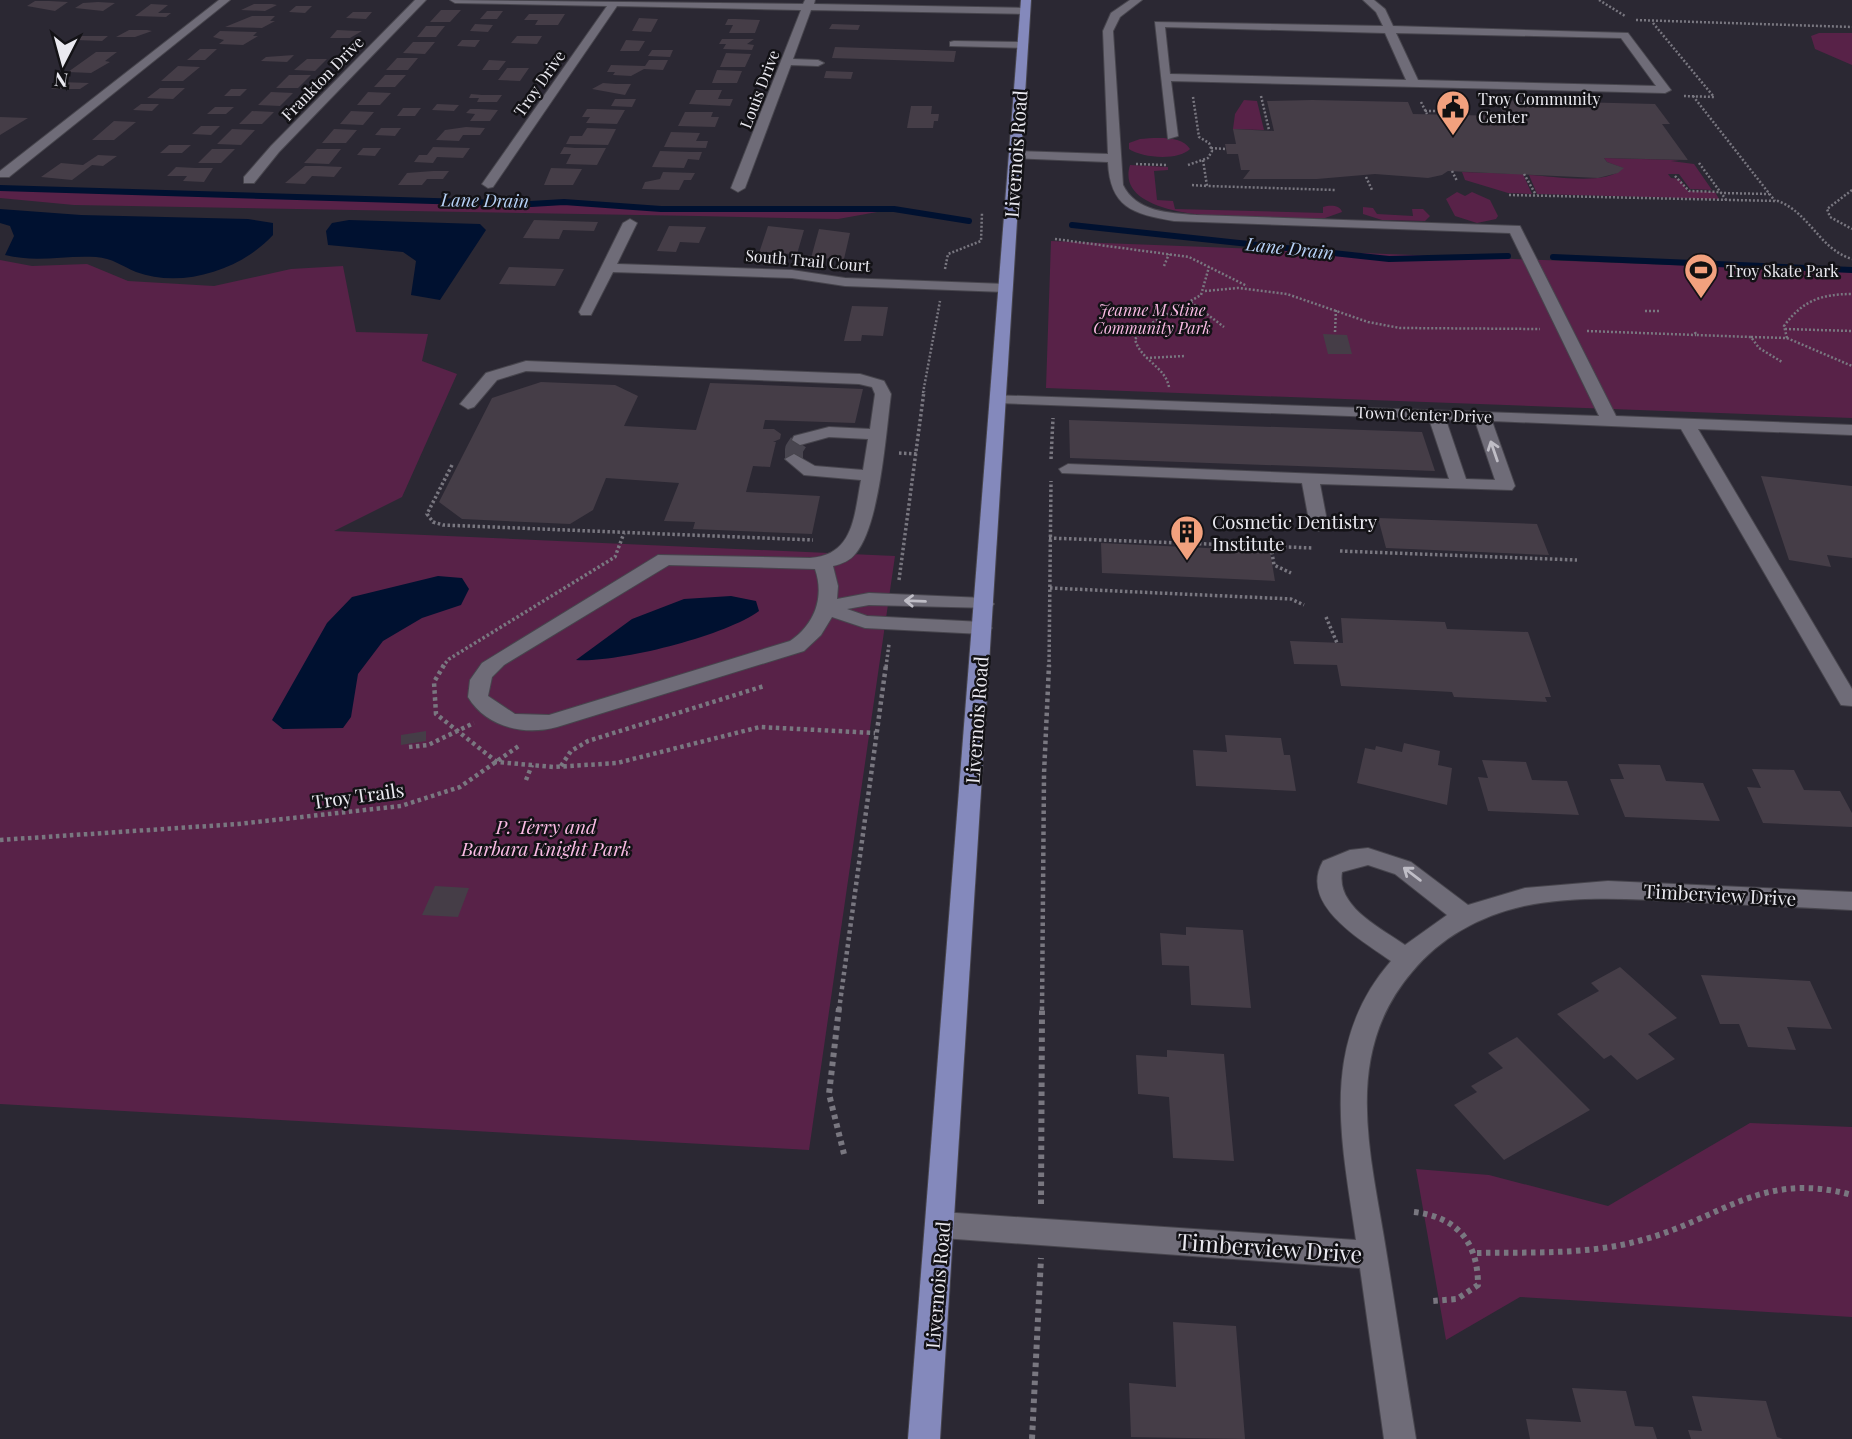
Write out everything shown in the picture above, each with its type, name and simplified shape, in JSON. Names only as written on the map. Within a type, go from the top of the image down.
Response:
[{"type":"main road","name":"Livernois Road","points":[[924,1439],[942,1225],[1026,6]]},
{"type":"street","points":[[4,174],[225,0]]},
{"type":"street","name":"Frankton Drive","points":[[249,180],[275,149],[421,0]]},
{"type":"street","points":[[455,0],[1026,6]]},
{"type":"street","points":[[1137,0],[1115,15],[1109,27],[1115,158],[1118,190],[1125,199],[1146,210],[1173,217],[1515,229],[1611,421]]},
{"type":"street","points":[[1368,0],[1380,8],[1414,84]]},
{"type":"street","name":"Troy Drive","points":[[488,184],[615,2]]},
{"type":"street","name":"Louis Drive","points":[[738,188],[808,4]]},
{"type":"street","points":[[1165,78],[1665,90],[1624,35],[1159,24],[1165,78],[1172,136]]},
{"type":"street","points":[[954,44],[1023,45]]},
{"type":"street","points":[[787,62],[818,63]]},
{"type":"street","points":[[1016,155],[1115,158]]},
{"type":"street","points":[[586,312],[630,223]]},
{"type":"street","name":"South Trail Court","points":[[609,268],[792,274],[845,282],[1005,288]]},
{"type":"street","points":[[468,404],[485,378],[508,368],[526,366],[860,379],[871,380],[882,389],[871,476],[852,547],[840,557],[822,563],[665,558],[497,660],[484,672],[478,697],[492,711],[519,724],[550,722],[785,651],[814,635],[824,608],[828,578],[822,563]]},
{"type":"street","name":"Town Center Drive","points":[[997,398],[1852,430]]},
{"type":"street","points":[[1436,414],[1459,484]]},
{"type":"street","points":[[1068,468],[1506,486],[1482,416]]},
{"type":"street","points":[[1687,424],[1848,700]]},
{"type":"street","points":[[800,440],[829,432],[877,435]]},
{"type":"street","points":[[794,459],[810,471],[871,476]]},
{"type":"street","points":[[1310,478],[1319,526]]},
{"type":"street","points":[[824,608],[869,599],[984,604]]},
{"type":"street","points":[[824,608],[865,622],[982,628]]},
{"type":"street","points":[[1405,958],[1344,911],[1332,897],[1328,883],[1331,867],[1344,858],[1360,854],[1384,859],[1404,868],[1465,916]]},
{"type":"street","name":"Timberview Drive","points":[[942,1225],[1373,1255],[1353,1124],[1351,1087],[1357,1050],[1369,1016],[1405,958],[1438,931],[1465,916],[1503,901],[1542,892],[1587,888],[1852,901]]},
{"type":"street","points":[[1373,1255],[1400,1439]]},
{"type":"path","points":[[1599,0],[1623,16],[1653,23],[1852,27]]},
{"type":"path","points":[[1653,23],[1714,97],[1693,96],[1775,201]]},
{"type":"path","points":[[1260,93],[1269,130]]},
{"type":"path","points":[[1193,96],[1199,137],[1211,148],[1226,149]]},
{"type":"path","points":[[1425,111],[1440,111]]},
{"type":"path","points":[[1482,111],[1505,116]]},
{"type":"path","points":[[1188,165],[1210,156],[1211,148]]},
{"type":"path","points":[[1203,160],[1207,186]]},
{"type":"path","points":[[1699,163],[1727,201]]},
{"type":"path","points":[[1131,164],[1167,165]]},
{"type":"path","points":[[1452,171],[1457,181]]},
{"type":"path","points":[[1524,174],[1536,195]]},
{"type":"path","points":[[1675,176],[1681,179],[1689,191],[1770,194]]},
{"type":"path","points":[[1366,177],[1372,190]]},
{"type":"path","points":[[1192,185],[1336,190]]},
{"type":"path","points":[[1852,190],[1827,209],[1830,217],[1852,229]]},
{"type":"path","points":[[1509,195],[1775,201],[1791,205],[1799,212],[1832,254],[1852,260]]},
{"type":"path","points":[[944,278],[948,254],[981,242],[982,213]]},
{"type":"path","points":[[1055,239],[1189,257],[1248,287]]},
{"type":"path","points":[[1164,266],[1169,254]]},
{"type":"path","points":[[1205,291],[1209,267]]},
{"type":"path","points":[[1169,387],[1167,376],[1137,348],[1138,334],[1148,325],[1191,302],[1205,291],[1248,287],[1285,293],[1336,308],[1371,323],[1396,327],[1469,331],[1544,330]]},
{"type":"path","points":[[1787,338],[1785,329],[1798,304],[1838,294],[1852,295]]},
{"type":"path","points":[[897,591],[941,296]]},
{"type":"path","points":[[1191,302],[1224,327]]},
{"type":"path","points":[[1335,332],[1336,308]]},
{"type":"path","points":[[1645,311],[1660,311]]},
{"type":"path","points":[[1785,329],[1852,331]]},
{"type":"path","points":[[1582,331],[1787,338],[1852,366]]},
{"type":"path","points":[[1751,337],[1759,348],[1782,362]]},
{"type":"path","points":[[1145,358],[1185,356]]},
{"type":"path","points":[[887,453],[917,454]]},
{"type":"path","points":[[453,466],[427,514],[433,522],[443,525],[813,540]]},
{"type":"path","points":[[1041,1191],[1044,774],[1050,505]]},
{"type":"path","points":[[1049,538],[1313,548]]},
{"type":"path","points":[[1270,546],[1274,565],[1291,573]]},
{"type":"path","points":[[1340,551],[1577,560]]},
{"type":"path","points":[[1050,588],[1292,599],[1304,605]]},
{"type":"path","points":[[1326,617],[1337,643]]},
{"type":"path","points":[[844,1154],[844,1136],[834,1119],[829,1100],[875,733],[890,639]]},
{"type":"path","points":[[561,766],[570,751],[588,741],[764,686]]},
{"type":"path","points":[[409,747],[428,745],[457,733],[492,711]]},
{"type":"path","name":"Troy Trails","points":[[0,840],[238,824],[401,806],[460,787],[497,762],[561,766],[617,763],[760,727],[875,733]]},
{"type":"path","points":[[526,780],[532,765]]},
{"type":"path","points":[[1477,1253],[1580,1250],[1633,1243],[1683,1226],[1717,1208],[1755,1195],[1796,1188],[1839,1190],[1852,1195]]},
{"type":"path","points":[[1414,1212],[1438,1214],[1450,1220],[1477,1253],[1478,1285],[1466,1296],[1449,1303],[1432,1301]]},
{"type":"path","points":[[1032,1439],[1040,1280]]},
{"type":"green space","points":[[1819,33],[1852,33],[1852,65],[1815,49],[1811,36]]},
{"type":"green space","points":[[1244,100],[1257,101],[1264,130],[1233,129],[1235,114]]},
{"type":"green space","points":[[1140,139],[1174,139],[1190,149],[1177,155],[1160,157],[1129,149],[1129,143]]},
{"type":"green space","points":[[1604,158],[1680,160],[1671,161],[1694,164],[1712,190],[1690,189],[1679,174],[1668,174],[1671,178],[1680,179],[1688,191],[1715,192],[1719,199],[1537,194],[1529,175],[1593,178],[1615,174],[1623,168],[1607,162]]},
{"type":"green space","points":[[1130,165],[1168,167],[1168,170],[1154,171],[1157,200],[1173,201],[1175,209],[1323,213],[1323,207],[1332,206],[1342,212],[1325,218],[1242,218],[1206,216],[1173,210],[1147,201],[1131,186]]},
{"type":"green space","points":[[1462,172],[1523,174],[1532,194],[1508,193],[1465,180]]},
{"type":"green space","points":[[0,188],[563,203],[659,209],[894,209],[838,219],[74,205],[0,198]]},
{"type":"green space","points":[[1457,192],[1465,196],[1472,192],[1490,200],[1498,216],[1496,219],[1477,223],[1455,216],[1446,199]]},
{"type":"green space","points":[[1363,207],[1373,208],[1377,214],[1413,216],[1412,209],[1423,209],[1430,216],[1425,221],[1382,220],[1363,214]]},
{"type":"green space","name":"Jeanne M Stine Community Park","points":[[1051,241],[1852,272],[1852,418],[1046,388]]},
{"type":"green space","name":"P. Terry and Barbara Knight Park","points":[[0,260],[32,266],[87,264],[128,281],[214,286],[291,269],[343,266],[356,332],[428,334],[422,361],[457,374],[402,497],[334,531],[895,556],[809,1150],[0,1104]]},
{"type":"green space","points":[[1750,1123],[1852,1127],[1852,1317],[1520,1297],[1446,1340],[1416,1169],[1489,1175],[1608,1206]]},
{"type":"water","points":[[0,209],[81,215],[248,219],[273,223],[273,235],[245,258],[228,267],[191,277],[154,277],[102,258],[39,259],[5,255],[14,236],[10,226],[0,223]]},
{"type":"water","points":[[349,220],[480,224],[486,230],[440,300],[411,295],[416,261],[403,252],[328,245],[326,231],[332,223]]},
{"type":"water","points":[[438,576],[462,578],[469,589],[461,605],[422,618],[383,641],[358,674],[351,717],[343,728],[283,729],[272,720],[327,623],[352,597]]},
{"type":"water","points":[[731,596],[756,601],[759,611],[722,630],[670,646],[618,657],[576,660],[632,619],[684,599]]},
{"type":"building","points":[[35,1],[68,2],[55,11],[27,6]]},
{"type":"building","points":[[83,3],[115,3],[103,11],[75,8]]},
{"type":"building","points":[[151,4],[168,5],[158,13],[171,13],[166,17],[135,16]]},
{"type":"building","points":[[254,4],[277,5],[265,11],[241,10]]},
{"type":"building","points":[[296,6],[312,6],[305,13],[289,12]]},
{"type":"building","points":[[441,10],[461,10],[450,22],[430,22]]},
{"type":"building","points":[[487,11],[503,11],[497,19],[480,19]]},
{"type":"building","points":[[353,12],[372,12],[366,19],[346,18]]},
{"type":"building","points":[[529,14],[565,14],[558,25],[535,25],[538,20],[524,20]]},
{"type":"building","points":[[252,16],[275,16],[270,21],[275,21],[262,28],[225,27]]},
{"type":"building","points":[[639,18],[658,19],[651,32],[632,31]]},
{"type":"building","points":[[728,19],[760,20],[755,33],[729,33],[733,25],[725,25]]},
{"type":"building","points":[[475,24],[493,25],[488,32],[470,31]]},
{"type":"building","points":[[832,24],[860,25],[858,30],[829,29]]},
{"type":"building","points":[[426,26],[445,26],[436,37],[417,37]]},
{"type":"building","points":[[129,30],[152,31],[135,37],[116,37]]},
{"type":"building","points":[[337,30],[362,31],[350,38],[330,38]]},
{"type":"building","points":[[220,31],[257,32],[253,36],[258,36],[243,45],[219,44],[224,40],[213,37]]},
{"type":"building","points":[[82,36],[108,36],[102,41],[76,40]]},
{"type":"building","points":[[517,36],[542,36],[537,44],[511,43]]},
{"type":"building","points":[[722,39],[754,39],[747,44],[754,45],[752,50],[723,49],[726,44],[719,44]]},
{"type":"building","points":[[462,40],[480,40],[475,47],[457,46]]},
{"type":"building","points":[[626,40],[645,41],[639,51],[620,51]]},
{"type":"building","points":[[413,42],[435,42],[425,54],[403,53]]},
{"type":"building","points":[[835,47],[956,51],[954,62],[832,58]]},
{"type":"building","points":[[200,49],[217,49],[205,60],[187,60]]},
{"type":"building","points":[[652,50],[673,50],[670,57],[648,56]]},
{"type":"building","points":[[96,52],[117,52],[105,61],[110,62],[91,73],[68,72]]},
{"type":"building","points":[[726,53],[751,54],[745,67],[720,67]]},
{"type":"building","points":[[294,55],[287,62],[261,61],[266,57]]},
{"type":"building","points":[[397,58],[418,58],[408,70],[386,70]]},
{"type":"building","points":[[307,59],[327,59],[315,71],[294,70]]},
{"type":"building","points":[[489,60],[506,61],[499,70],[482,70]]},
{"type":"building","points":[[649,60],[668,60],[663,70],[644,69],[631,76],[607,72],[611,65],[645,66]]},
{"type":"building","points":[[178,66],[200,67],[183,81],[161,81]]},
{"type":"building","points":[[507,68],[529,68],[520,81],[498,80]]},
{"type":"building","points":[[717,70],[742,71],[737,83],[712,83]]},
{"type":"building","points":[[826,71],[853,72],[851,79],[824,78]]},
{"type":"building","points":[[289,75],[311,75],[298,88],[276,88]]},
{"type":"building","points":[[385,75],[406,75],[395,87],[374,87]]},
{"type":"building","points":[[60,82],[89,83],[80,89],[51,89]]},
{"type":"building","points":[[603,83],[631,84],[625,95],[592,89]]},
{"type":"building","points":[[160,88],[185,88],[173,99],[147,98]]},
{"type":"building","points":[[231,89],[247,89],[240,96],[224,96]]},
{"type":"building","points":[[696,90],[722,90],[718,99],[733,99],[730,106],[689,104]]},
{"type":"building","points":[[271,92],[293,93],[280,106],[258,105]]},
{"type":"building","points":[[368,92],[391,93],[380,105],[357,105]]},
{"type":"building","points":[[471,94],[502,95],[497,102],[477,102],[479,98],[469,98]]},
{"type":"building","points":[[615,99],[636,99],[632,107],[611,106]]},
{"type":"building","name":"Troy Community Center","points":[[1496,100],[1655,104],[1670,124],[1662,124],[1688,160],[1604,158],[1607,162],[1624,168],[1618,173],[1598,178],[1448,171],[1428,178],[1375,174],[1317,179],[1243,179],[1250,170],[1241,170],[1238,154],[1227,154],[1225,144],[1236,144],[1233,129],[1274,131],[1267,101],[1408,102],[1413,114],[1505,116]]},
{"type":"building","points":[[141,104],[159,104],[152,111],[133,110]]},
{"type":"building","points":[[437,104],[459,105],[454,111],[432,110]]},
{"type":"building","points":[[911,106],[932,106],[931,114],[939,114],[933,128],[907,128]]},
{"type":"building","points":[[215,107],[234,107],[226,114],[207,114]]},
{"type":"building","points":[[403,108],[421,108],[415,116],[397,116]]},
{"type":"building","points":[[470,109],[498,110],[490,121],[470,121],[475,114],[466,113]]},
{"type":"building","points":[[587,109],[625,110],[617,124],[586,123],[590,117],[582,117]]},
{"type":"building","points":[[252,111],[274,112],[262,124],[239,124]]},
{"type":"building","points":[[351,111],[374,112],[363,125],[340,124]]},
{"type":"building","points":[[685,112],[713,112],[711,117],[719,117],[715,127],[678,126]]},
{"type":"building","points":[[0,117],[28,118],[0,135]]},
{"type":"building","points":[[114,121],[136,122],[114,140],[92,140]]},
{"type":"building","points":[[201,126],[220,126],[211,135],[192,134]]},
{"type":"building","points":[[381,128],[401,128],[395,136],[375,135]]},
{"type":"building","points":[[485,128],[480,135],[463,135],[459,141],[436,140],[445,130]]},
{"type":"building","points":[[587,128],[616,129],[608,145],[566,144],[570,136],[582,136]]},
{"type":"building","points":[[232,129],[255,130],[241,145],[217,144]]},
{"type":"building","points":[[334,129],[357,130],[346,143],[322,143]]},
{"type":"building","points":[[671,132],[700,133],[696,141],[708,141],[706,148],[664,147]]},
{"type":"building","points":[[169,145],[191,145],[182,153],[160,153]]},
{"type":"building","points":[[433,147],[470,148],[463,158],[437,157],[433,163],[414,162],[419,155],[427,155]]},
{"type":"building","points":[[564,147],[606,148],[597,165],[566,164],[571,154],[560,154]]},
{"type":"building","points":[[363,148],[381,148],[375,156],[357,155]]},
{"type":"building","points":[[212,149],[235,149],[221,163],[198,163]]},
{"type":"building","points":[[317,149],[341,149],[329,164],[304,163]]},
{"type":"building","points":[[660,151],[702,152],[699,160],[688,159],[684,168],[652,167]]},
{"type":"building","points":[[98,155],[117,156],[103,166],[92,165],[72,180],[41,177],[61,163],[83,165]]},
{"type":"building","points":[[305,166],[342,167],[334,177],[312,176],[305,184],[285,183]]},
{"type":"building","points":[[176,167],[213,168],[204,182],[183,181],[187,176],[167,176]]},
{"type":"building","points":[[551,168],[582,169],[573,185],[544,185]]},
{"type":"building","points":[[449,171],[443,179],[427,179],[422,185],[398,185],[407,173]]},
{"type":"building","points":[[663,172],[695,173],[691,180],[684,180],[679,190],[642,189],[645,182],[660,179]]},
{"type":"building","points":[[534,220],[598,222],[594,231],[563,230],[559,239],[523,238]]},
{"type":"building","points":[[669,226],[706,227],[699,243],[680,242],[676,252],[657,251]]},
{"type":"building","points":[[768,226],[804,230],[797,254],[759,253]]},
{"type":"building","points":[[819,229],[850,233],[844,259],[811,258]]},
{"type":"building","points":[[509,267],[564,269],[555,286],[499,284]]},
{"type":"building","points":[[852,306],[888,307],[883,336],[862,335],[861,341],[844,341]]},
{"type":"building","points":[[1323,334],[1347,335],[1352,354],[1328,354]]},
{"type":"building","points":[[541,382],[615,385],[638,396],[624,426],[696,430],[710,383],[863,389],[855,423],[765,420],[763,429],[774,429],[781,434],[780,439],[773,442],[776,442],[770,467],[753,466],[746,492],[820,496],[812,534],[693,529],[695,522],[664,521],[679,483],[606,478],[593,510],[570,524],[462,519],[439,502],[492,398]]},
{"type":"building","points":[[1069,420],[1422,432],[1435,471],[1070,458]]},
{"type":"building","points":[[1761,476],[1852,486],[1852,558],[1827,555],[1831,567],[1789,560]]},
{"type":"building","points":[[1378,518],[1537,524],[1549,555],[1386,548]]},
{"type":"building","name":"Cosmetic Dentistry Institute","points":[[1101,543],[1270,551],[1275,581],[1102,573]]},
{"type":"building","points":[[1341,618],[1445,622],[1447,629],[1528,632],[1551,697],[1545,697],[1547,702],[1454,697],[1452,692],[1341,686],[1337,665],[1294,664],[1290,641],[1343,643]]},
{"type":"building","points":[[426,731],[426,741],[401,745],[401,735]]},
{"type":"building","points":[[1225,735],[1281,738],[1284,755],[1290,755],[1296,791],[1196,786],[1193,750],[1227,752]]},
{"type":"building","points":[[1404,743],[1440,751],[1438,765],[1452,768],[1447,805],[1357,783],[1365,748],[1375,750],[1376,746],[1402,752]]},
{"type":"building","points":[[1482,760],[1526,762],[1532,780],[1567,781],[1579,815],[1488,811],[1478,777],[1488,778]]},
{"type":"building","points":[[1618,764],[1660,765],[1666,781],[1703,783],[1720,821],[1625,817],[1610,779],[1624,779]]},
{"type":"building","points":[[1752,769],[1794,770],[1804,790],[1840,791],[1852,813],[1852,827],[1763,823],[1747,787],[1761,788]]},
{"type":"building","points":[[435,886],[469,888],[458,917],[422,915]]},
{"type":"building","points":[[1186,927],[1243,930],[1251,1008],[1191,1005],[1189,966],[1162,965],[1160,933],[1186,935]]},
{"type":"building","points":[[1620,967],[1677,1018],[1648,1034],[1675,1059],[1637,1080],[1611,1055],[1604,1059],[1557,1014],[1599,991],[1591,983]]},
{"type":"building","points":[[1701,975],[1810,981],[1832,1029],[1787,1027],[1796,1050],[1748,1047],[1739,1024],[1720,1024]]},
{"type":"building","points":[[1517,1037],[1590,1110],[1504,1160],[1454,1105],[1477,1092],[1471,1086],[1503,1068],[1488,1053]]},
{"type":"building","points":[[1167,1050],[1224,1054],[1234,1161],[1173,1158],[1169,1097],[1138,1094],[1136,1055],[1167,1057]]},
{"type":"building","points":[[1173,1322],[1236,1326],[1245,1439],[1131,1437],[1129,1383],[1176,1387]]},
{"type":"building","points":[[1572,1388],[1626,1391],[1635,1426],[1653,1427],[1657,1439],[1530,1439],[1526,1419],[1581,1422]]},
{"type":"building","points":[[1692,1396],[1766,1401],[1777,1437],[1783,1439],[1691,1439],[1688,1430],[1702,1431]]},
{"type":"waterway","name":"Lane Drain","points":[[0,188],[531,204],[564,202],[661,209],[894,209],[969,221]]},
{"type":"waterway","name":"Lane Drain","points":[[1072,225],[1389,259],[1508,256]]},
{"type":"waterway","name":"Lane Drain","points":[[1553,257],[1852,270]]},
{"type":"tunnel","points":[[794,459],[794,449],[800,440]]},
{"type":"place","name":"Troy Community Center","points":[[1453,137]]},
{"type":"place","name":"Troy Skate Park","points":[[1701,300]]},
{"type":"place","name":"Cosmetic Dentistry Institute","points":[[1187,562]]}]
